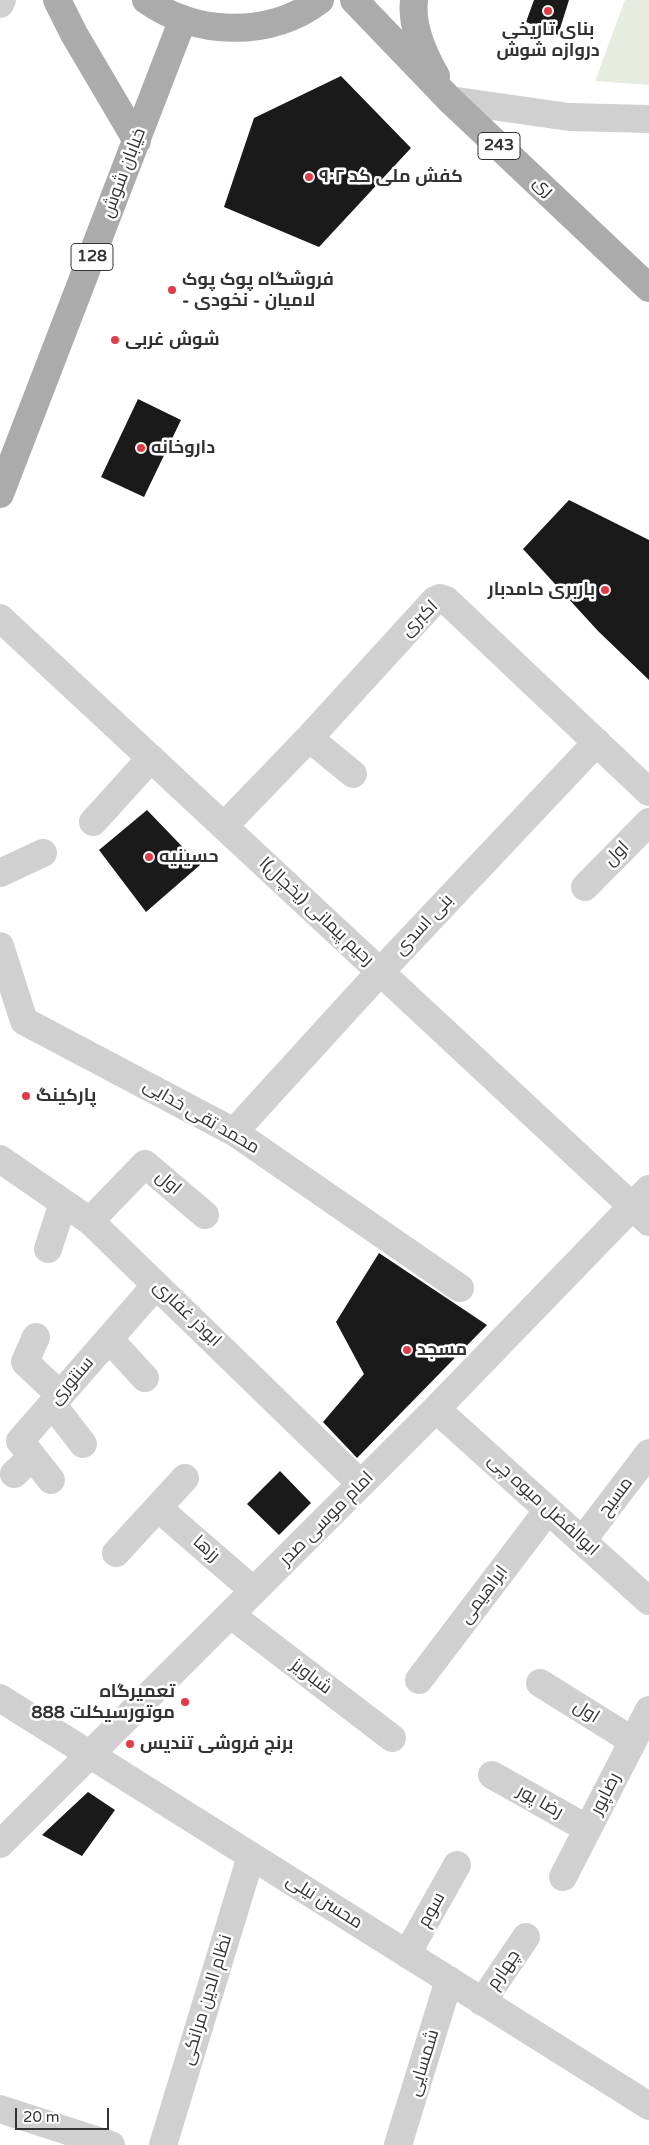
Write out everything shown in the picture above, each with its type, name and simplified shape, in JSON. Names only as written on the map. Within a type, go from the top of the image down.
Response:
[{"type":"main road","points":[[58,0],[74,34],[137,141]]},
{"type":"main road","points":[[146,0],[161,11],[197,24],[235,28],[273,23],[309,8],[320,0]]},
{"type":"main road","name":"ری","points":[[354,0],[450,100],[649,288]]},
{"type":"main road","points":[[414,0],[413,10],[429,64],[450,100]]},
{"type":"main road","name":"خیابان شوش","points":[[0,494],[184,19]]},
{"type":"street","points":[[0,4],[2,0]]},
{"type":"street","points":[[450,100],[569,117],[649,119]]},
{"type":"street","name":"اکبری","points":[[224,826],[309,738],[435,600],[440,598],[446,600],[649,792]]},
{"type":"street","name":"رحیم پیمانی (یخچال)ا","points":[[0,618],[380,972],[643,1206]]},
{"type":"street","points":[[309,738],[353,774]]},
{"type":"street","name":"بنی اسدی","points":[[234,1132],[380,972],[597,742]]},
{"type":"street","points":[[93,822],[151,758]]},
{"type":"street","name":"اول","points":[[586,887],[649,822]]},
{"type":"street","points":[[0,873],[43,853]]},
{"type":"street","name":"محمد تقی خدایی","points":[[0,946],[24,1021],[234,1132],[460,1288]]},
{"type":"street","name":"ابوذر غفاری","points":[[0,1159],[90,1221],[362,1484]]},
{"type":"street","name":"اول","points":[[90,1221],[146,1164],[205,1215]]},
{"type":"street","points":[[48,1249],[63,1203]]},
{"type":"street","name":"امام موسی صدر","points":[[0,1844],[436,1409],[643,1206]]},
{"type":"street","name":"سنتوری","points":[[51,1480],[23,1465],[20,1441],[156,1284]]},
{"type":"street","points":[[36,1337],[25,1362],[56,1399],[84,1444]]},
{"type":"street","points":[[109,1339],[145,1378]]},
{"type":"street","name":"ابوالفضل میوه چی","points":[[436,1409],[649,1601]]},
{"type":"street","name":"مسیح","points":[[582,1541],[649,1453]]},
{"type":"street","points":[[116,1554],[185,1478]]},
{"type":"street","name":"رزها","points":[[158,1508],[254,1591]]},
{"type":"street","name":"ابراهیمی","points":[[419,1680],[548,1510]]},
{"type":"street","name":"شباویز","points":[[231,1615],[392,1738]]},
{"type":"street","name":"اول","points":[[540,1683],[633,1741]]},
{"type":"street","name":"محسن نیلی","points":[[0,1698],[649,2106]]},
{"type":"street","name":"رضاپور","points":[[563,1877],[649,1710]]},
{"type":"street","name":"رضا پور","points":[[492,1775],[588,1829]]},
{"type":"street","name":"نظام الدین مرانکی","points":[[163,2145],[251,1856]]},
{"type":"street","name":"سوم","points":[[407,1954],[456,1865]]},
{"type":"street","name":"چهارم","points":[[482,2002],[526,1937]]},
{"type":"street","name":"شمسایی","points":[[398,2145],[449,1980]]},
{"type":"street","points":[[0,2109],[112,2145]]},
{"type":"shaded area","points":[[625,0],[649,0],[649,85],[595,81]]},
{"type":"building","name":"بنای تاریخی دروازه شوش","points":[[534,0],[569,0],[558,35],[526,22]]},
{"type":"building","name":"کفش ملی کد ۹۰۲","points":[[341,76],[411,148],[319,247],[224,207],[254,118]]},
{"type":"building","name":"داروخانه","points":[[138,399],[181,420],[144,497],[101,477]]},
{"type":"building","name":"باربری حامدبار","points":[[569,500],[649,540],[649,680],[598,631],[523,549]]},
{"type":"building","name":"حسینیه","points":[[147,810],[200,865],[146,912],[99,850]]},
{"type":"building","name":"مسجد","points":[[379,1253],[487,1325],[357,1458],[323,1422],[364,1374],[336,1322]]},
{"type":"building","points":[[280,1471],[311,1503],[279,1535],[247,1504]]},
{"type":"building","points":[[88,1792],[115,1810],[82,1856],[42,1835]]},
{"type":"place","name":"بنای تاریخی دروازه شوش","points":[[548,11]]},
{"type":"place","name":"کفش ملی کد ۹۰۲","points":[[309,177]]},
{"type":"place","name":"فروشگاه پوک پوک - لاميان - نخودی","points":[[172,290]]},
{"type":"place","name":"شوش غربی","points":[[115,340]]},
{"type":"place","name":"داروخانه","points":[[141,448]]},
{"type":"place","name":"باربری حامدبار","points":[[605,590]]},
{"type":"place","name":"حسینیه","points":[[149,857]]},
{"type":"place","name":"پارکینگ","points":[[26,1096]]},
{"type":"place","name":"مسجد","points":[[407,1350]]},
{"type":"place","name":"تعمیرگاه موتورسیکلت 888","points":[[185,1702]]},
{"type":"place","name":"برنج فروشی تندیس","points":[[130,1744]]}]
